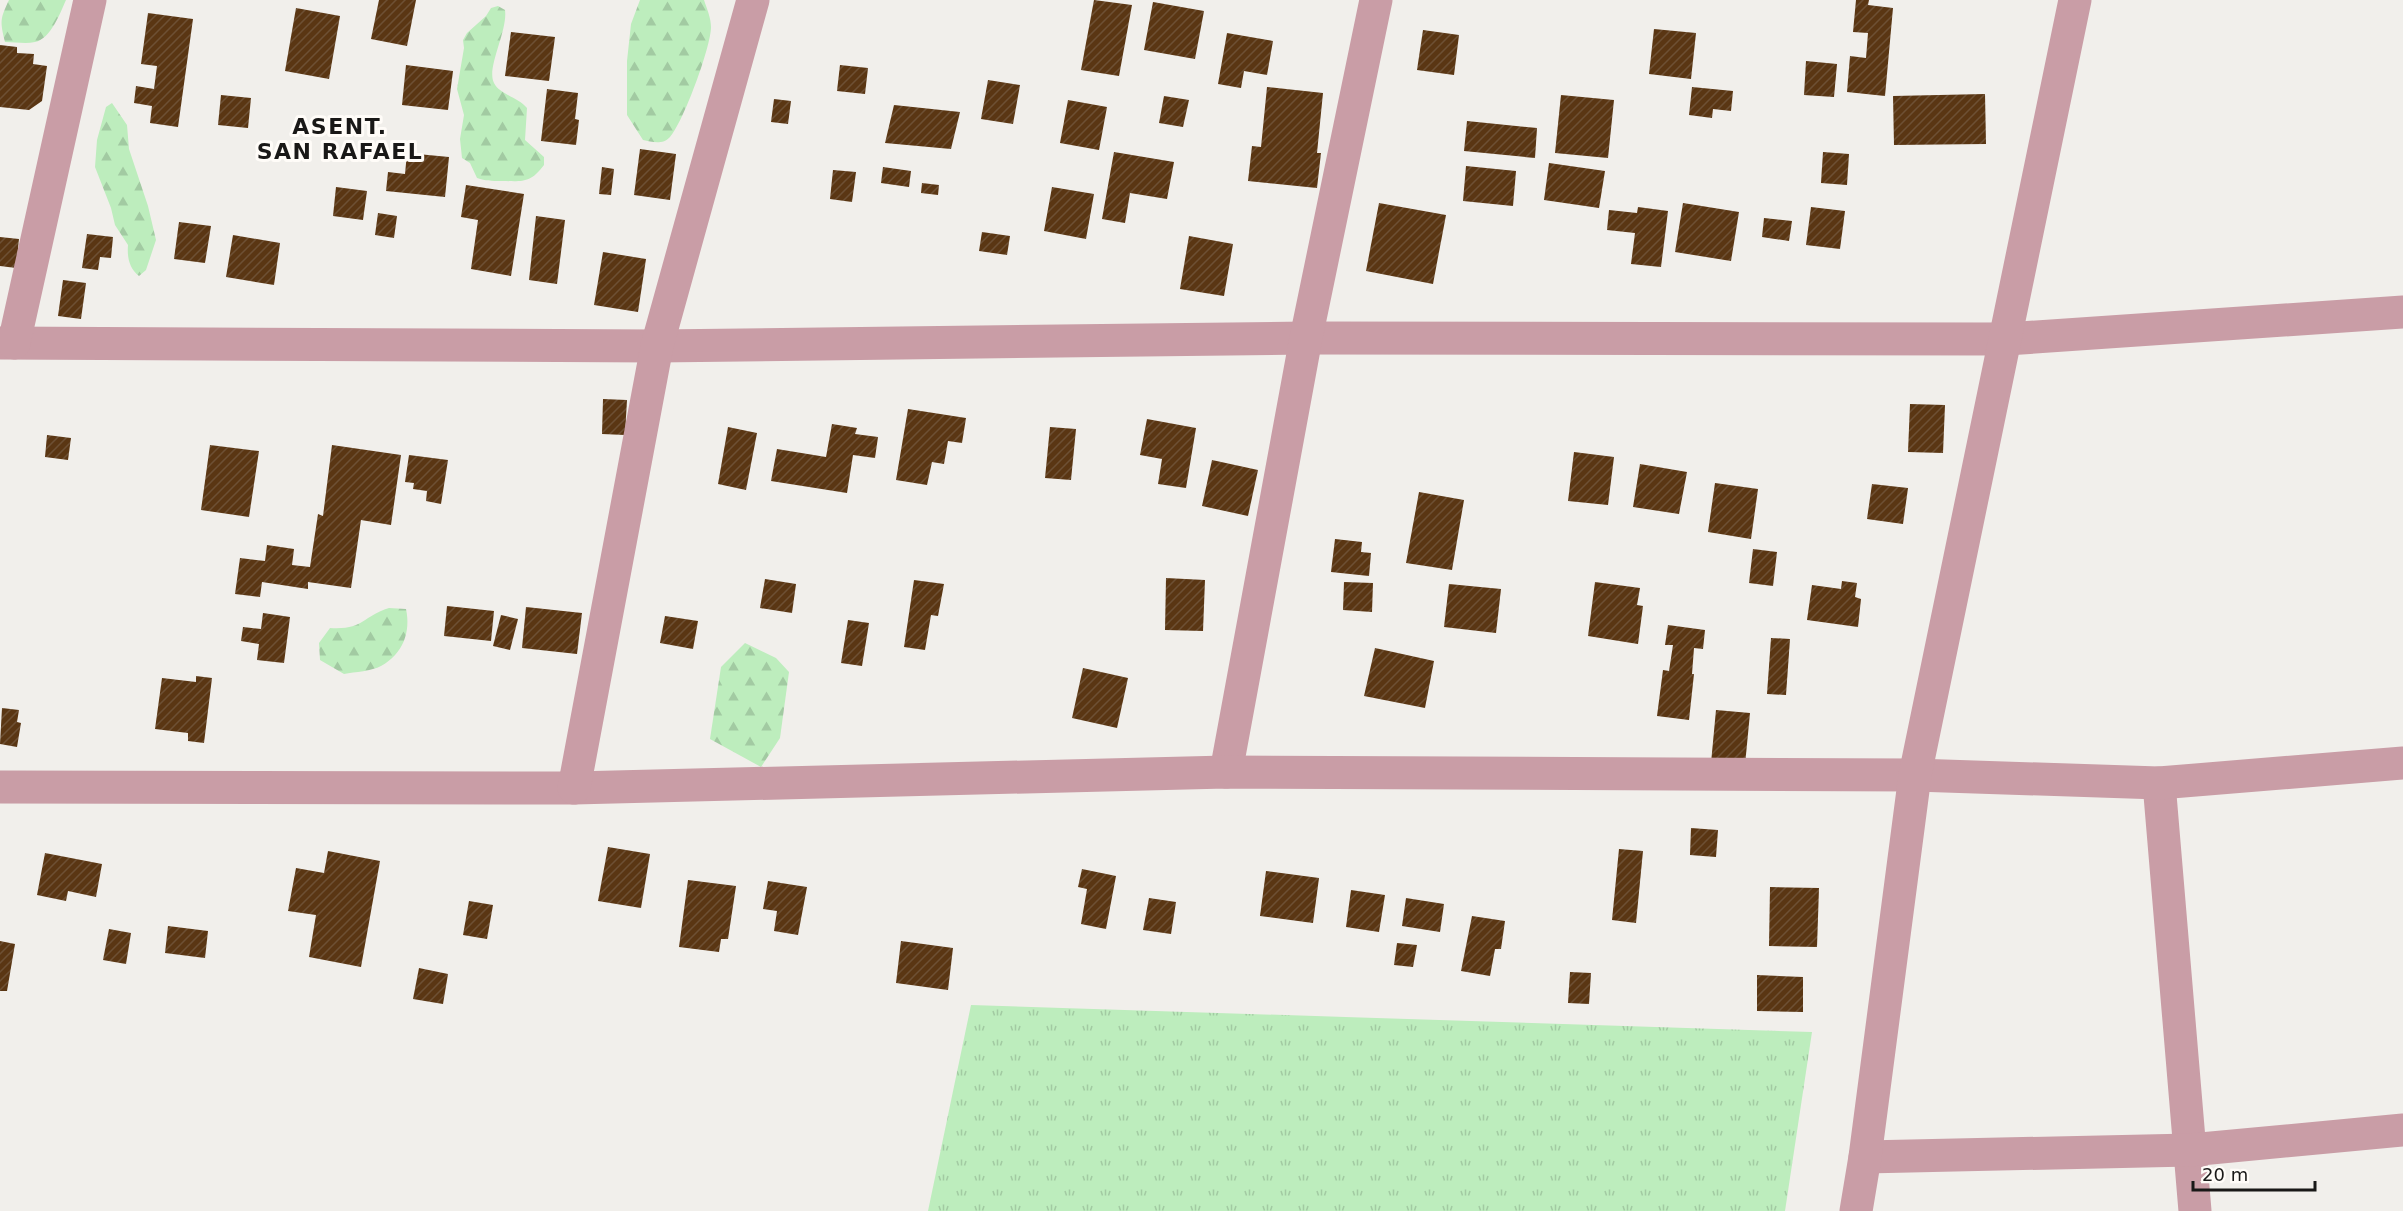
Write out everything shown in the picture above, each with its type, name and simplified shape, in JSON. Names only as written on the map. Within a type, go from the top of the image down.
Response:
[{"type":"street","points":[[90,0],[7,343],[657,346],[1306,338],[2006,339],[2403,312]]},
{"type":"street","points":[[574,788],[657,346],[753,0]]},
{"type":"street","points":[[1226,772],[1306,338],[1376,0]]},
{"type":"street","points":[[1856,1211],[1915,775],[2075,0]]},
{"type":"street","points":[[0,787],[574,788],[1226,772],[1915,775],[2159,783],[2403,763]]},
{"type":"street","points":[[2159,783],[2195,1211]]},
{"type":"street","points":[[1865,1157],[2190,1150],[2403,1130]]},
{"type":"green space","points":[[9,0],[66,0],[46,36],[35,42],[24,43],[5,42],[2,20]]},
{"type":"green space","points":[[640,0],[704,0],[711,24],[706,51],[689,101],[670,137],[661,142],[643,140],[627,115],[627,61],[631,24]]},
{"type":"green space","points":[[498,6],[505,10],[505,19],[493,68],[494,83],[496,87],[527,108],[525,140],[544,157],[544,165],[534,176],[520,181],[491,181],[477,178],[470,163],[462,158],[460,139],[464,115],[457,89],[464,48],[463,40],[491,8]]},
{"type":"green space","points":[[112,103],[127,125],[129,149],[148,206],[156,240],[146,270],[139,276],[131,266],[128,258],[128,245],[115,225],[95,167],[97,140],[106,107]]},
{"type":"green space","points":[[389,608],[406,609],[407,626],[404,642],[389,661],[373,669],[344,674],[320,660],[319,643],[330,628],[356,625]]},
{"type":"green space","points":[[745,643],[776,658],[789,672],[780,738],[761,767],[710,739],[721,667]]},
{"type":"green space","points":[[971,1005],[1812,1032],[1785,1211],[928,1211]]},
{"type":"building","points":[[379,0],[416,0],[407,46],[371,39]]},
{"type":"building","points":[[1094,0],[1132,5],[1119,76],[1081,70]]},
{"type":"building","points":[[1856,0],[1869,0],[1868,5],[1893,8],[1885,96],[1847,92],[1850,56],[1866,58],[1868,33],[1853,32]]},
{"type":"building","points":[[1153,2],[1204,11],[1195,59],[1144,50]]},
{"type":"building","points":[[296,8],[340,16],[329,79],[285,71]]},
{"type":"building","points":[[148,13],[193,19],[178,127],[150,123],[152,106],[134,103],[136,86],[154,89],[157,66],[141,64]]},
{"type":"building","points":[[1654,29],[1696,33],[1691,79],[1649,74]]},
{"type":"building","points":[[1423,30],[1459,35],[1454,75],[1417,70]]},
{"type":"building","points":[[511,32],[555,37],[549,81],[505,76]]},
{"type":"building","points":[[1227,33],[1273,41],[1267,75],[1244,71],[1241,88],[1218,84]]},
{"type":"building","points":[[0,45],[17,47],[17,53],[34,54],[33,64],[47,66],[42,101],[29,110],[0,107]]},
{"type":"building","points":[[1806,61],[1837,64],[1834,97],[1804,95]]},
{"type":"building","points":[[406,65],[453,71],[448,110],[402,105]]},
{"type":"building","points":[[840,65],[868,68],[865,94],[837,91]]},
{"type":"building","points":[[988,80],[1020,85],[1013,124],[981,119]]},
{"type":"building","points":[[1267,87],[1323,93],[1317,153],[1321,153],[1317,188],[1248,181],[1252,146],[1261,147]]},
{"type":"building","points":[[1692,87],[1733,91],[1731,111],[1713,109],[1712,118],[1689,115]]},
{"type":"building","points":[[547,89],[578,93],[575,119],[579,120],[576,145],[541,141]]},
{"type":"building","points":[[1985,94],[1986,144],[1894,145],[1893,96]]},
{"type":"building","points":[[221,95],[251,98],[248,128],[218,125]]},
{"type":"building","points":[[1561,95],[1614,100],[1608,158],[1555,153]]},
{"type":"building","points":[[1164,96],[1189,100],[1183,127],[1159,123]]},
{"type":"building","points":[[774,99],[791,101],[788,124],[771,122]]},
{"type":"building","points":[[1068,100],[1107,107],[1099,150],[1060,143]]},
{"type":"building","points":[[894,105],[960,112],[951,149],[885,143]]},
{"type":"building","points":[[1467,121],[1537,128],[1535,158],[1464,151]]},
{"type":"building","points":[[640,149],[676,154],[670,200],[634,195]]},
{"type":"building","points":[[1114,152],[1174,162],[1167,199],[1130,193],[1125,223],[1102,219]]},
{"type":"building","points":[[1823,152],[1849,154],[1847,185],[1821,183]]},
{"type":"building","points":[[407,153],[449,157],[445,197],[386,191],[388,172],[405,174]]},
{"type":"building","points":[[1549,163],[1605,171],[1599,208],[1544,200]]},
{"type":"building","points":[[1466,166],[1516,171],[1513,206],[1463,201]]},
{"type":"building","points":[[602,167],[614,169],[611,195],[599,194]]},
{"type":"building","points":[[883,167],[911,171],[909,187],[881,183]]},
{"type":"building","points":[[833,170],[856,172],[852,202],[830,199]]},
{"type":"building","points":[[922,183],[939,185],[938,195],[921,193]]},
{"type":"building","points":[[466,185],[524,194],[511,276],[471,269],[478,220],[461,217]]},
{"type":"building","points":[[336,187],[367,191],[363,220],[333,216]]},
{"type":"building","points":[[1052,187],[1094,194],[1086,239],[1044,231]]},
{"type":"building","points":[[1379,203],[1446,215],[1433,284],[1366,271]]},
{"type":"building","points":[[1683,203],[1739,212],[1731,261],[1675,252]]},
{"type":"building","points":[[1638,207],[1668,211],[1661,267],[1631,264],[1635,233],[1607,230],[1609,210],[1637,213]]},
{"type":"building","points":[[1811,207],[1845,211],[1840,249],[1806,245]]},
{"type":"building","points":[[378,213],[397,216],[394,238],[375,235]]},
{"type":"building","points":[[536,216],[565,220],[557,284],[529,280]]},
{"type":"building","points":[[1764,218],[1792,221],[1789,241],[1762,237]]},
{"type":"building","points":[[179,222],[211,226],[205,263],[174,259]]},
{"type":"building","points":[[982,232],[1010,236],[1007,255],[979,251]]},
{"type":"building","points":[[87,234],[113,237],[111,258],[100,257],[98,270],[82,268]]},
{"type":"building","points":[[233,235],[280,243],[274,285],[226,277]]},
{"type":"building","points":[[1189,236],[1233,244],[1224,296],[1180,289]]},
{"type":"building","points":[[0,237],[19,239],[16,268],[0,266]]},
{"type":"building","points":[[603,252],[646,259],[638,312],[594,305]]},
{"type":"building","points":[[63,280],[86,283],[81,319],[58,316]]},
{"type":"building","points":[[603,399],[627,400],[625,435],[602,434]]},
{"type":"building","points":[[1910,404],[1945,405],[1943,453],[1908,452]]},
{"type":"building","points":[[908,409],[966,418],[962,443],[948,441],[944,464],[932,462],[927,485],[896,480]]},
{"type":"building","points":[[1147,419],[1196,428],[1186,488],[1158,484],[1162,459],[1140,455]]},
{"type":"building","points":[[832,424],[857,428],[855,434],[878,437],[875,458],[853,455],[847,493],[771,481],[777,449],[826,457]]},
{"type":"building","points":[[728,427],[757,433],[746,490],[718,484]]},
{"type":"building","points":[[1050,427],[1076,429],[1071,480],[1045,478]]},
{"type":"building","points":[[47,435],[71,438],[68,460],[45,457]]},
{"type":"building","points":[[210,445],[259,451],[249,517],[201,510]]},
{"type":"building","points":[[332,445],[401,455],[391,525],[361,520],[351,588],[308,582],[308,589],[262,582],[260,597],[235,594],[240,558],[265,561],[267,545],[294,549],[292,565],[310,567],[318,514],[323,516]]},
{"type":"building","points":[[1574,452],[1614,457],[1608,505],[1568,501]]},
{"type":"building","points":[[409,455],[448,460],[441,504],[426,501],[427,491],[413,489],[414,483],[405,482]]},
{"type":"building","points":[[1212,460],[1258,470],[1248,516],[1202,506]]},
{"type":"building","points":[[1640,464],[1687,472],[1679,514],[1633,507]]},
{"type":"building","points":[[1715,483],[1758,489],[1751,539],[1708,532]]},
{"type":"building","points":[[1872,484],[1908,488],[1903,524],[1867,519]]},
{"type":"building","points":[[1419,492],[1464,500],[1452,570],[1406,563]]},
{"type":"building","points":[[1335,539],[1362,542],[1361,552],[1371,553],[1369,576],[1331,572]]},
{"type":"building","points":[[1753,549],[1777,552],[1773,586],[1749,583]]},
{"type":"building","points":[[1166,578],[1205,580],[1203,631],[1165,630]]},
{"type":"building","points":[[765,579],[796,584],[792,613],[760,608]]},
{"type":"building","points":[[914,580],[944,584],[938,616],[931,615],[925,650],[904,647]]},
{"type":"building","points":[[1842,581],[1857,583],[1855,597],[1861,599],[1858,627],[1807,620],[1812,585],[1841,589]]},
{"type":"building","points":[[1344,582],[1373,583],[1372,612],[1343,610]]},
{"type":"building","points":[[1595,582],[1640,588],[1637,605],[1643,606],[1638,644],[1588,636]]},
{"type":"building","points":[[1449,584],[1501,589],[1496,633],[1444,627]]},
{"type":"building","points":[[447,606],[494,611],[491,641],[444,636]]},
{"type":"building","points":[[526,607],[582,613],[577,654],[522,648]]},
{"type":"building","points":[[263,613],[290,617],[284,663],[257,660],[259,644],[241,641],[243,627],[261,629]]},
{"type":"building","points":[[501,615],[518,619],[510,650],[493,646]]},
{"type":"building","points":[[665,616],[698,621],[693,649],[660,643]]},
{"type":"building","points":[[848,620],[869,623],[862,666],[841,663]]},
{"type":"building","points":[[1668,625],[1705,630],[1703,649],[1694,648],[1692,674],[1694,674],[1689,720],[1657,716],[1663,670],[1669,671],[1673,645],[1665,645]]},
{"type":"building","points":[[1771,638],[1790,639],[1786,695],[1767,694]]},
{"type":"building","points":[[1375,648],[1434,661],[1425,708],[1364,696]]},
{"type":"building","points":[[1083,668],[1128,678],[1117,728],[1072,718]]},
{"type":"building","points":[[196,676],[212,678],[204,743],[188,741],[188,733],[155,729],[162,678],[196,682]]},
{"type":"building","points":[[2,708],[19,710],[17,722],[21,723],[17,747],[0,744]]},
{"type":"building","points":[[1716,710],[1750,713],[1745,765],[1711,763]]},
{"type":"building","points":[[1691,828],[1718,830],[1716,857],[1690,855]]},
{"type":"building","points":[[608,847],[650,854],[641,908],[598,901]]},
{"type":"building","points":[[1619,849],[1643,851],[1636,923],[1612,920]]},
{"type":"building","points":[[328,851],[380,861],[361,967],[309,957],[316,915],[288,911],[296,868],[324,873]]},
{"type":"building","points":[[45,853],[102,864],[96,897],[68,891],[66,901],[37,895]]},
{"type":"building","points":[[1082,869],[1116,876],[1106,929],[1081,924],[1087,889],[1078,887]]},
{"type":"building","points":[[1266,871],[1319,878],[1313,923],[1260,916]]},
{"type":"building","points":[[688,880],[736,886],[728,939],[721,939],[719,952],[679,947]]},
{"type":"building","points":[[768,881],[807,887],[798,935],[774,931],[777,911],[763,909]]},
{"type":"building","points":[[1770,887],[1819,888],[1817,947],[1769,946]]},
{"type":"building","points":[[1351,890],[1385,895],[1379,932],[1346,927]]},
{"type":"building","points":[[1149,898],[1176,902],[1171,934],[1143,930]]},
{"type":"building","points":[[1406,898],[1444,904],[1440,932],[1402,926]]},
{"type":"building","points":[[469,901],[493,905],[487,939],[463,935]]},
{"type":"building","points":[[1472,916],[1505,921],[1501,949],[1495,949],[1490,976],[1461,971]]},
{"type":"building","points":[[168,926],[208,931],[205,958],[165,953]]},
{"type":"building","points":[[109,929],[131,933],[126,964],[103,960]]},
{"type":"building","points":[[0,941],[15,944],[7,991],[0,991]]},
{"type":"building","points":[[901,941],[953,948],[948,990],[896,983]]},
{"type":"building","points":[[1397,943],[1417,945],[1413,967],[1394,965]]},
{"type":"building","points":[[419,968],[448,974],[443,1004],[413,999]]},
{"type":"building","points":[[1570,972],[1591,973],[1589,1004],[1568,1003]]},
{"type":"building","points":[[1757,975],[1803,977],[1803,1012],[1757,1011]]},
{"type":"district","name":"ASENT. SAN RAFAEL","points":[[340,138]]}]
